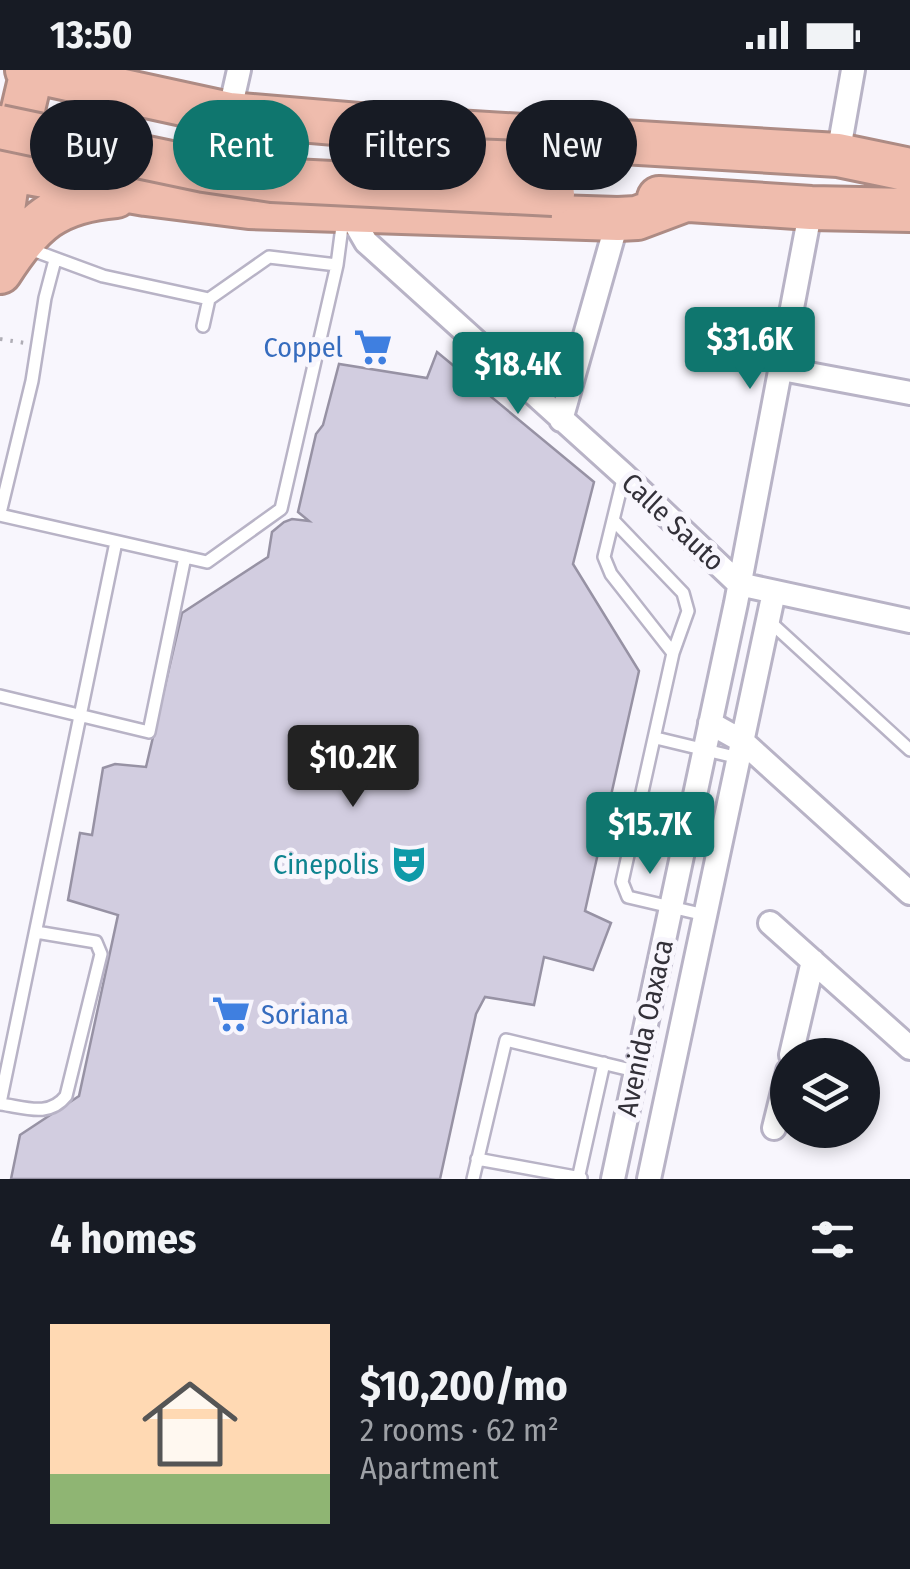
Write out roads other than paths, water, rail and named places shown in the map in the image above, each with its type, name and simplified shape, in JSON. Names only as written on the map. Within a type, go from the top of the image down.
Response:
[{"type":"highway","points":[[18,252],[5,168],[30,70],[114,83],[178,100]]},
{"type":"highway","points":[[65,100],[66,96],[114,83]]},
{"type":"highway","points":[[0,100],[212,144],[506,175]]},
{"type":"highway","points":[[309,121],[838,155],[910,171]]},
{"type":"highway","points":[[0,127],[204,170],[272,180],[506,179]]},
{"type":"highway","points":[[5,168],[30,173]]},
{"type":"highway","points":[[637,178],[910,171]]},
{"type":"highway","points":[[124,190],[249,207],[618,219],[637,218],[684,200]]},
{"type":"highway","points":[[621,190],[684,200],[910,210]]},
{"type":"highway","points":[[18,252],[44,217],[69,205],[86,198],[146,194]]},
{"type":"street","points":[[233,100],[239,70]]},
{"type":"street","points":[[838,155],[852,70]]},
{"type":"street","name":"Avenida Oaxaca","points":[[613,1179],[710,723],[811,208]]},
{"type":"street","name":"Calle Sauto","points":[[346,211],[366,242],[624,475],[738,584]]},
{"type":"street","points":[[561,420],[618,219]]},
{"type":"street","points":[[782,369],[910,393]]},
{"type":"street","points":[[738,584],[910,621]]},
{"type":"street","name":"Avenida Oaxaca","points":[[649,1179],[774,592]]},
{"type":"street","points":[[710,723],[910,893]]},
{"type":"street","points":[[770,923],[910,1048]]},
{"type":"street","points":[[795,1038],[812,962]]},
{"type":"street","points":[[655,983],[689,991]]},
{"type":"lane","points":[[18,252],[44,298],[32,381],[0,514],[207,562],[281,509],[338,265],[346,211]]},
{"type":"lane","points":[[18,252],[102,276],[208,299]]},
{"type":"lane","points":[[203,326],[208,299],[269,257],[338,265]]},
{"type":"lane","points":[[624,475],[604,557],[611,574],[674,653]]},
{"type":"lane","points":[[614,521],[683,593],[688,612],[674,653],[622,882],[628,897],[705,915]]},
{"type":"lane","points":[[36,932],[96,942],[100,954],[66,1096],[53,1108],[44,1110],[0,1104],[116,542]]},
{"type":"lane","points":[[0,696],[149,732],[185,557]]},
{"type":"lane","points":[[768,620],[910,750]]},
{"type":"lane","points":[[656,738],[703,750],[741,749]]},
{"type":"lane","points":[[473,1179],[506,1040],[635,1071]]},
{"type":"lane","points":[[477,1159],[580,1178],[604,1063]]},
{"type":"place","name":"Coppel","points":[[373,347]]},
{"type":"place","name":"Cinepolis","points":[[409,864]]},
{"type":"place","name":"Soriana","points":[[231,1014]]}]
